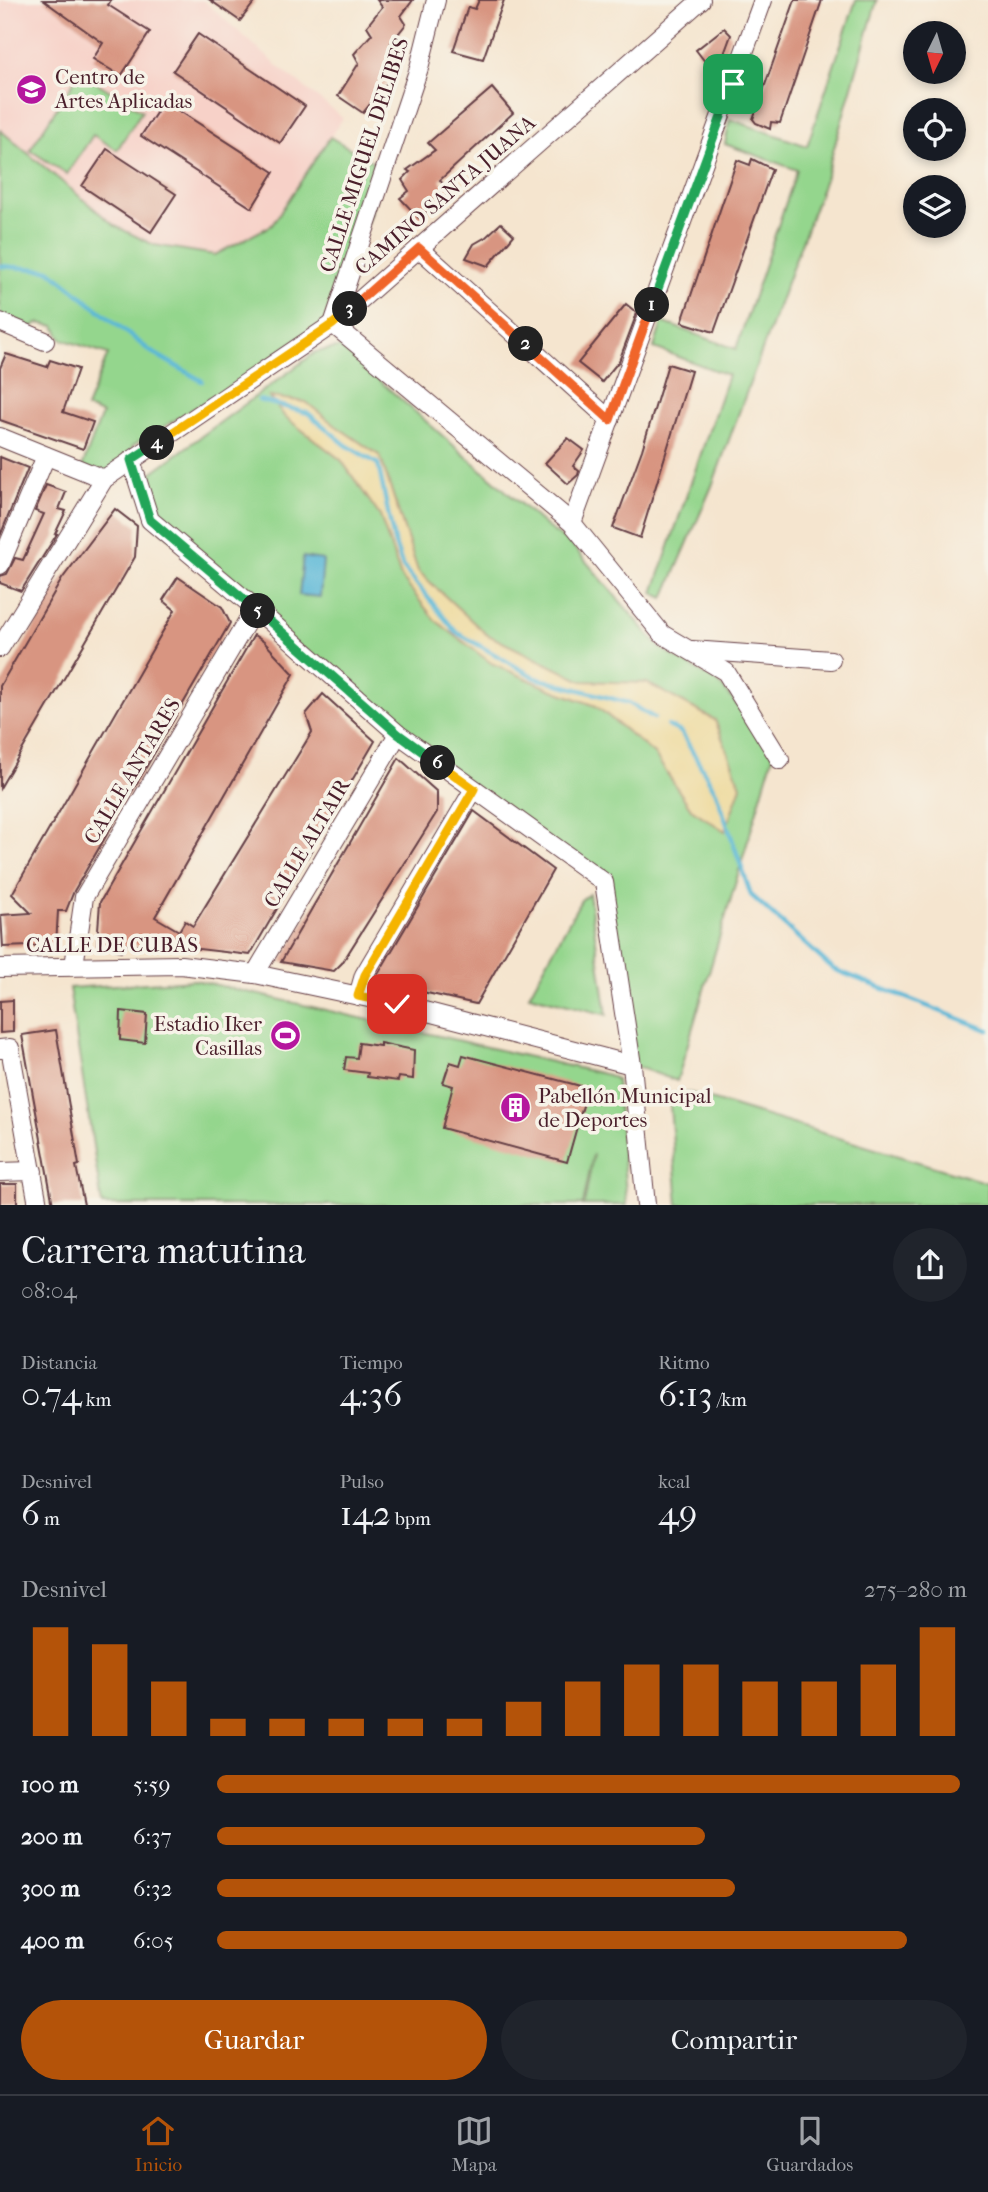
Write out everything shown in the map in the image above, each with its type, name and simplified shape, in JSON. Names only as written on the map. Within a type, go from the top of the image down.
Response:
[{"type":"street","name":"CALLE MIGUEL DELIBES","points":[[333,324],[419,68],[436,0]]},
{"type":"street","name":"CAMINO SANTA JUANA","points":[[104,479],[333,324],[701,0]]},
{"type":"street","points":[[572,523],[763,0]]},
{"type":"street","points":[[419,248],[610,420]]},
{"type":"street","points":[[1,324],[45,341]]},
{"type":"street","points":[[333,324],[572,523],[662,634],[726,673],[780,760]]},
{"type":"street","points":[[0,437],[104,479],[0,648]]},
{"type":"street","points":[[0,565],[46,456]]},
{"type":"street","points":[[131,460],[150,520],[256,608],[398,734],[604,882],[632,1065],[646,1205]]},
{"type":"street","name":"CALLE ANTARES","points":[[74,966],[84,897],[256,608]]},
{"type":"street","points":[[0,609],[18,616]]},
{"type":"street","points":[[688,650],[831,660]]},
{"type":"street","name":"CALLE ALTAIR","points":[[255,974],[398,734]]},
{"type":"street","points":[[358,996],[365,975],[474,789]]},
{"type":"street","name":"CALLE DE CUBAS","points":[[0,968],[181,965],[255,974],[397,1004],[632,1065]]},
{"type":"street","points":[[0,1049],[10,1048],[38,1205]]},
{"type":"street","points":[[0,1172],[33,1171]]},
{"type":"shaded area","points":[[0,0],[203,0],[280,68],[343,118],[272,225],[215,255],[154,245],[115,226],[0,129]]},
{"type":"green space","points":[[856,0],[877,0],[825,179],[712,486],[664,598],[653,593],[728,375],[654,348],[662,322],[736,349],[797,170],[725,144],[730,119],[807,146]]},
{"type":"green space","points":[[80,72],[142,111],[117,150],[93,135],[67,174],[30,150]]},
{"type":"green space","points":[[0,130],[115,226],[154,245],[215,255],[272,225],[330,137],[385,169],[333,324],[132,446],[131,460],[104,479],[81,470],[102,414],[86,408],[108,354],[61,339],[55,326],[38,323],[32,327],[0,315]]},
{"type":"green space","points":[[341,347],[547,527],[572,545],[660,648],[719,683],[775,749],[677,1081],[632,1065],[604,882],[398,734],[150,520],[150,474],[316,352]]},
{"type":"green space","points":[[589,894],[607,1015],[529,995],[581,900]]},
{"type":"green space","points":[[195,980],[616,1079],[627,1205],[584,1205],[593,1154],[583,1205],[102,1205],[69,988]]},
{"type":"green space","points":[[690,1093],[988,1183],[988,1205],[678,1205],[669,1094]]},
{"type":"sand","points":[[270,397],[306,402],[380,456],[418,571],[486,634],[582,681],[647,683],[715,720],[741,786],[725,831],[691,809],[654,754],[596,706],[491,663],[435,620],[401,577],[380,516],[341,460],[285,417]]},
{"type":"water","points":[[303,557],[323,560],[320,597],[299,595]]},
{"type":"building","points":[[43,0],[111,0],[108,5],[150,32],[121,76],[93,59],[103,43]]},
{"type":"building","points":[[210,0],[256,0],[240,21]]},
{"type":"building","points":[[377,0],[413,0],[401,16],[406,24],[391,43],[397,50],[382,72],[389,81],[363,113],[338,96],[359,63],[354,54],[372,34],[367,26],[382,7]]},
{"type":"building","points":[[479,0],[504,0],[483,59],[453,51],[468,7],[475,9]]},
{"type":"building","points":[[795,0],[822,0],[780,123],[771,122],[770,129],[753,119]]},
{"type":"building","points":[[724,28],[731,35],[716,76],[696,50]]},
{"type":"building","points":[[198,34],[305,106],[280,143],[173,71]]},
{"type":"building","points":[[492,88],[513,113],[440,180],[450,193],[419,218],[400,198],[409,191],[402,180],[410,172],[407,170],[435,150],[428,143]]},
{"type":"building","points":[[164,101],[274,172],[252,208],[141,136]]},
{"type":"building","points":[[107,149],[176,194],[151,232],[82,186]]},
{"type":"building","points":[[752,159],[772,169],[714,332],[682,322],[737,160],[750,165]]},
{"type":"building","points":[[501,223],[514,235],[488,266],[466,258],[474,244]]},
{"type":"building","points":[[626,304],[637,313],[619,361],[602,382],[578,363]]},
{"type":"building","points":[[6,354],[47,367],[50,360],[78,369],[63,412],[93,422],[83,449],[0,420],[0,368]]},
{"type":"building","points":[[668,364],[691,371],[640,538],[613,528],[642,450]]},
{"type":"building","points":[[568,438],[584,450],[573,466],[579,471],[578,475],[568,484],[545,463]]},
{"type":"building","points":[[0,457],[28,468],[0,536]]},
{"type":"building","points":[[46,485],[66,492],[59,509],[66,511],[57,534],[21,591],[0,583],[0,576],[7,574],[15,558],[23,560],[44,514],[35,511]]},
{"type":"building","points":[[115,509],[137,526],[135,557],[0,788],[0,686],[62,579]]},
{"type":"building","points":[[178,577],[222,607],[230,623],[74,891],[66,911],[58,911],[56,945],[3,947],[1,915],[31,913],[12,894],[175,610],[163,600]]},
{"type":"building","points":[[254,635],[294,674],[155,917],[179,931],[185,921],[193,926],[312,732],[306,714],[323,694],[375,741],[250,955],[165,945],[164,949],[127,944],[121,951],[97,944],[100,902]]},
{"type":"building","points":[[399,758],[437,792],[437,812],[342,963],[334,971],[281,962]]},
{"type":"building","points":[[474,811],[553,870],[476,1004],[374,981]]},
{"type":"building","points":[[13,1000],[13,1032],[0,1033],[0,1001]]},
{"type":"building","points":[[121,1011],[147,1014],[145,1043],[120,1040]]},
{"type":"building","points":[[56,1030],[84,1205],[53,1205],[22,1035]]},
{"type":"building","points":[[359,1043],[380,1046],[380,1043],[414,1050],[413,1079],[399,1077],[398,1081],[367,1077],[368,1073],[344,1070],[346,1057],[357,1058]]},
{"type":"building","name":"Pabellón Municipal de Deportes","points":[[463,1055],[588,1088],[567,1162],[442,1128],[453,1086],[443,1083],[450,1062],[460,1065]]},
{"type":"building","points":[[0,1184],[17,1184],[17,1205],[0,1205]]},
{"type":"waterway","points":[[0,266],[49,270],[150,351],[202,381]]},
{"type":"waterway","points":[[259,400],[308,413],[346,445],[378,464],[394,541],[403,567],[456,632],[536,678],[629,703],[654,718]]},
{"type":"waterway","points":[[668,726],[681,732],[716,792],[751,895],[833,969],[988,1030]]},
{"type":"place","name":"Centro de Artes Aplicadas","points":[[32,89]]},
{"type":"place","name":"Estadio Iker Casillas","points":[[285,1036]]},
{"type":"place","name":"Pabellón Municipal de Deportes","points":[[515,1108]]},
{"type":"route","points":[[397,1004],[358,996],[365,975],[474,789],[398,734],[256,608],[150,520],[131,460],[333,324],[419,248],[610,420],[733,84]]}]
